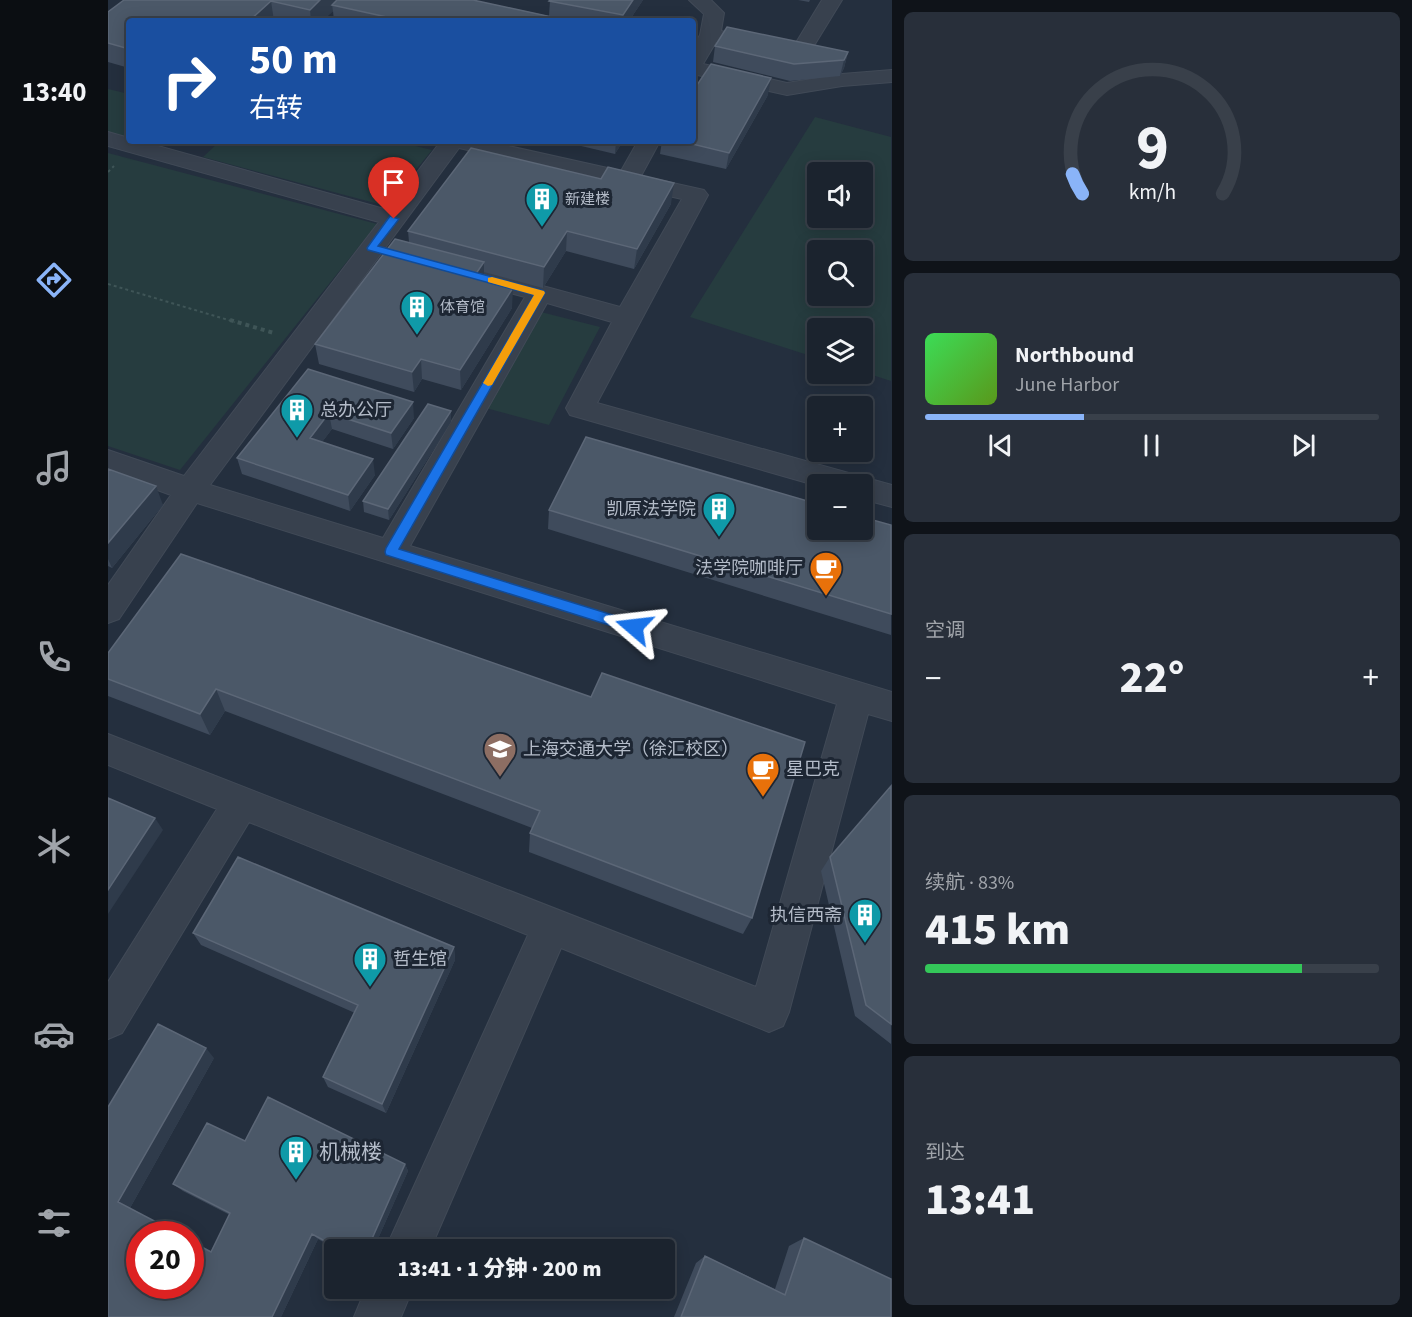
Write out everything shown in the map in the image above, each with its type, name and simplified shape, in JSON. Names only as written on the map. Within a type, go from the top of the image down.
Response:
[{"type":"lane","points":[[696,58],[710,35],[714,13],[699,0]]},
{"type":"lane","points":[[710,35],[800,53],[832,0]]},
{"type":"lane","points":[[696,64],[787,89],[842,80],[891,76]]},
{"type":"lane","points":[[108,140],[394,219]]},
{"type":"lane","points":[[185,161],[204,144]]},
{"type":"lane","points":[[108,610],[190,490],[301,341],[394,254],[394,219],[452,144]]},
{"type":"lane","points":[[468,144],[696,195],[580,408],[814,474]]},
{"type":"lane","points":[[628,179],[647,144]]},
{"type":"lane","points":[[394,254],[627,318]]},
{"type":"lane","points":[[391,552],[540,293]]},
{"type":"lane","points":[[108,461],[190,490],[891,707]]},
{"type":"lane","points":[[873,491],[891,496]]},
{"type":"lane","points":[[108,749],[769,1012],[856,696]]},
{"type":"lane","points":[[108,1019],[241,803]]},
{"type":"lane","points":[[412,1239],[551,927]]},
{"type":"lane","points":[[377,1317],[385,1299]]},
{"type":"path","points":[[108,284],[301,341]]},
{"type":"green space","points":[[108,89],[126,93],[126,137],[108,132]]},
{"type":"green space","points":[[815,117],[891,137],[891,381],[873,375],[873,318],[807,318],[807,355],[690,317]]},
{"type":"green space","points":[[217,144],[407,144],[432,150],[386,206],[203,157]]},
{"type":"green space","points":[[108,153],[377,224],[180,470],[108,446]]},
{"type":"green space","points":[[537,311],[600,327],[549,425],[482,407]]},
{"type":"building","points":[[124,0],[320,0],[310,10],[271,1],[252,18],[126,18],[126,48],[108,43],[108,12]]},
{"type":"building","points":[[337,0],[473,0],[556,18],[391,18],[332,5]]},
{"type":"building","points":[[550,0],[633,0],[623,15]]},
{"type":"building","points":[[727,27],[848,52],[844,60],[794,64],[715,46]]},
{"type":"building","points":[[711,64],[771,78],[729,153],[692,144],[696,144],[696,86]]},
{"type":"building","name":"新建楼","points":[[471,148],[601,179],[608,167],[674,183],[637,249],[567,231],[544,267],[408,231]]},
{"type":"building","name":"体育馆","points":[[395,239],[484,262],[473,278],[513,288],[460,370],[421,359],[412,372],[315,344]]},
{"type":"building","name":"总办公厅","points":[[308,369],[413,402],[391,433],[329,413],[310,438],[373,459],[348,495],[237,458]]},
{"type":"building","points":[[428,404],[451,411],[388,509],[363,501]]},
{"type":"building","name":"凯原法学院","points":[[586,437],[807,501],[807,540],[873,540],[873,520],[891,525],[891,614],[549,510]]},
{"type":"building","points":[[108,469],[156,486],[108,543]]},
{"type":"building","points":[[181,554],[591,697],[602,673],[805,742],[752,918],[530,833],[540,811],[216,689],[200,714],[108,679],[108,653]]},
{"type":"building","name":"执信西斋","points":[[891,786],[891,1024],[866,1005],[830,857]]},
{"type":"building","points":[[108,798],[155,818],[108,890]]},
{"type":"building","name":"哲生馆","points":[[238,857],[454,947],[382,1104],[323,1077],[358,1005],[193,933]]},
{"type":"building","name":"机械楼","points":[[158,1024],[206,1048],[118,1202],[154,1221],[126,1221],[126,1299],[204,1299],[204,1248],[211,1252],[230,1213],[173,1184],[207,1123],[245,1141],[268,1097],[405,1164],[372,1239],[324,1240],[312,1234],[272,1317],[108,1317],[108,1107]]},
{"type":"building","points":[[804,1238],[891,1279],[891,1317],[681,1317],[705,1256],[785,1295]]},
{"type":"slow traffic","points":[[488,383],[540,293],[492,280]]},
{"type":"place","name":"新建楼","points":[[542,228]]},
{"type":"place","name":"体育馆","points":[[417,336]]},
{"type":"place","name":"总办公厅","points":[[297,439]]},
{"type":"place","name":"凯原法学院","points":[[719,538]]},
{"type":"place","name":"法学院咖啡厅","points":[[826,597]]},
{"type":"place","name":"上海交通大学（徐汇校区）","points":[[500,778]]},
{"type":"place","name":"星巴克","points":[[763,798]]},
{"type":"place","name":"执信西斋","points":[[865,944]]},
{"type":"place","name":"哲生馆","points":[[370,988]]},
{"type":"place","name":"机械楼","points":[[296,1181]]},
{"type":"route","points":[[394,219],[372,248],[540,293],[391,552],[634,627]]}]
